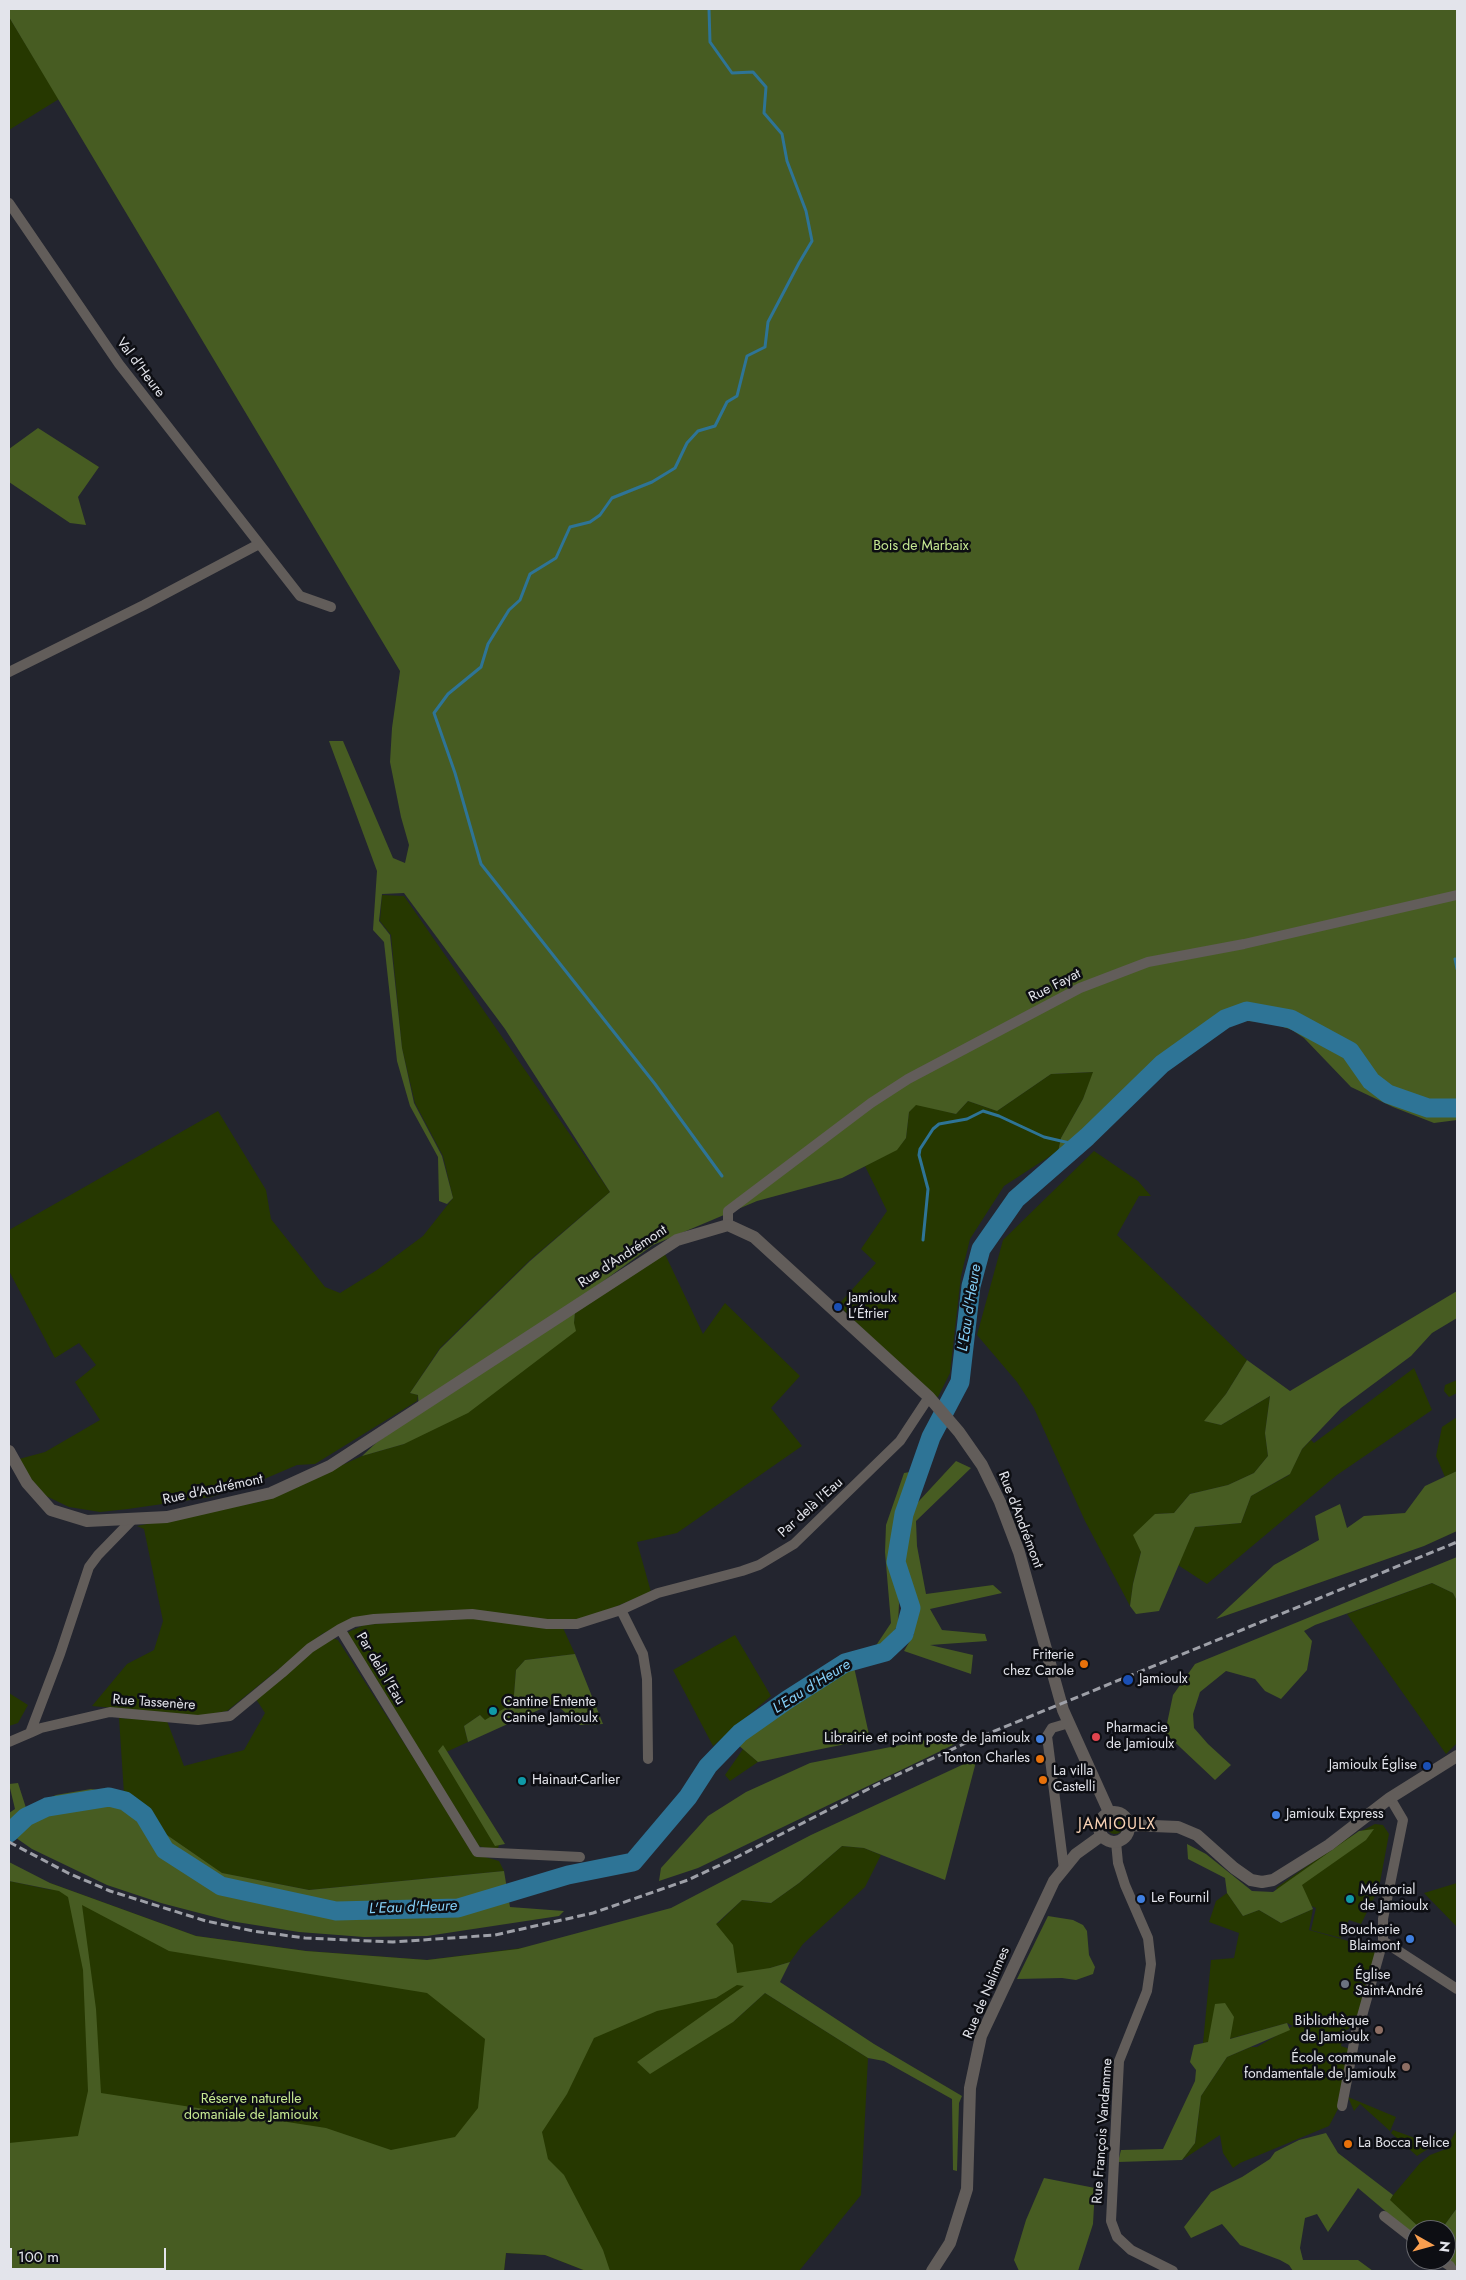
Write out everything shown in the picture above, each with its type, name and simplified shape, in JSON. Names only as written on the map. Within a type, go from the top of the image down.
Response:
[{"type":"street","name":"Val d'Heure","points":[[9,203],[119,364],[300,596],[331,607]]},
{"type":"street","points":[[9,672],[144,605],[259,544]]},
{"type":"street","name":"Rue Fayat","points":[[728,1225],[728,1211],[871,1103],[908,1078],[1080,988],[1148,962],[1244,944],[1457,895]]},
{"type":"street","name":"Rue d'Andrémont","points":[[9,1451],[27,1482],[51,1510],[88,1521],[167,1517],[271,1493],[330,1466],[677,1240],[717,1226],[728,1225],[754,1237],[931,1399],[960,1432],[989,1479],[1019,1552],[1061,1705],[1109,1812]]},
{"type":"street","name":"Par delà l'Eau","points":[[580,1857],[477,1852],[340,1630],[354,1622],[374,1619],[472,1614],[547,1624],[577,1624],[621,1610],[658,1593],[759,1565],[794,1544],[900,1442],[931,1399]]},
{"type":"street","points":[[30,1733],[60,1654],[89,1567],[134,1518]]},
{"type":"street","points":[[621,1610],[643,1654],[647,1679],[648,1759]]},
{"type":"street","name":"Rue Tassenère","points":[[9,1742],[50,1726],[110,1712],[198,1720],[230,1716],[282,1674],[310,1648],[340,1630]]},
{"type":"street","points":[[1064,1869],[1047,1736],[1052,1728],[1068,1723]]},
{"type":"street","points":[[1128,1825],[1178,1827],[1197,1835],[1234,1868],[1251,1880],[1262,1882],[1273,1880],[1329,1845],[1390,1798],[1457,1756]]},
{"type":"street","points":[[1342,2106],[1357,2027],[1384,1941],[1383,1919],[1403,1820],[1390,1798]]},
{"type":"street","points":[[1109,1812],[1117,1812],[1125,1816],[1128,1825],[1129,1829],[1125,1838],[1116,1842],[1107,1841],[1098,1830],[1100,1821],[1109,1812]]},
{"type":"street","name":"Rue de Nalinnes","points":[[932,2271],[950,2243],[967,2189],[970,2088],[981,2036],[1054,1881],[1076,1854],[1101,1836]]},
{"type":"street","name":"Rue François Vandamme","points":[[1116,1842],[1118,1863],[1148,1938],[1151,1964],[1147,1991],[1119,2061],[1111,2221],[1117,2237],[1131,2250],[1174,2271]]},
{"type":"street","points":[[1384,1941],[1457,1989]]},
{"type":"street","points":[[1384,2216],[1406,2234]]},
{"type":"green space","name":"Bois de Marbaix","points":[[9,9],[1457,9],[1457,1120],[1434,1123],[1393,1107],[1351,1087],[1304,1038],[1292,1030],[1269,1022],[1246,1021],[1202,1027],[1132,1083],[1052,1180],[1061,1138],[1083,1099],[1093,1072],[1051,1074],[997,1111],[968,1101],[956,1114],[916,1105],[909,1112],[906,1138],[897,1150],[842,1178],[757,1201],[653,1245],[576,1301],[574,1323],[576,1331],[468,1413],[404,1444],[362,1456],[376,1443],[419,1412],[418,1395],[410,1393],[440,1349],[530,1261],[610,1192],[505,1029],[404,893],[382,894],[379,921],[390,935],[402,1048],[414,1103],[442,1156],[453,1198],[447,1204],[439,1201],[438,1157],[410,1106],[397,1061],[384,942],[373,930],[377,871],[329,741],[343,741],[393,858],[405,863],[409,845],[401,817],[390,762],[392,728],[400,671],[9,17]]},
{"type":"green space","points":[[9,17],[59,99],[9,130]]},
{"type":"green space","points":[[38,428],[99,467],[78,497],[86,525],[70,523],[9,482],[9,449]]},
{"type":"green space","points":[[382,895],[404,896],[610,1192],[530,1260],[440,1348],[410,1393],[418,1395],[417,1401],[315,1464],[297,1465],[255,1483],[211,1497],[128,1509],[100,1512],[69,1507],[46,1496],[25,1472],[19,1459],[45,1452],[100,1420],[75,1382],[96,1365],[79,1343],[55,1358],[9,1271],[9,1230],[218,1111],[266,1190],[271,1219],[325,1287],[340,1293],[377,1270],[423,1236],[453,1198],[443,1156],[415,1103],[402,1048],[391,935],[380,921]]},
{"type":"green space","points":[[1094,1072],[1083,1099],[1061,1138],[1058,1151],[1004,1186],[970,1239],[961,1276],[950,1373],[938,1397],[934,1397],[838,1305],[876,1263],[861,1249],[887,1211],[865,1166],[897,1149],[906,1138],[909,1112],[916,1104],[956,1114],[968,1101],[997,1111],[1051,1074]]},
{"type":"green space","points":[[1094,1151],[1138,1181],[1151,1196],[1139,1196],[1117,1235],[1247,1360],[1226,1394],[1205,1421],[1221,1425],[1270,1396],[1265,1433],[1268,1456],[1254,1473],[1228,1485],[1190,1494],[1174,1513],[1155,1514],[1141,1552],[1130,1606],[1085,1521],[1034,1408],[1017,1382],[977,1335],[1003,1240]]},
{"type":"green space","points":[[664,1252],[703,1334],[725,1303],[800,1376],[771,1408],[802,1446],[677,1533],[637,1542],[651,1592],[579,1622],[538,1621],[476,1611],[453,1610],[350,1620],[322,1634],[227,1711],[200,1716],[92,1706],[127,1664],[154,1650],[163,1621],[144,1529],[137,1526],[263,1501],[362,1456],[404,1444],[574,1323],[575,1310]]},
{"type":"green space","points":[[1457,1291],[1457,1318],[1432,1333],[1411,1356],[1341,1408],[1302,1449],[1290,1474],[1251,1496],[1241,1523],[1195,1527],[1159,1611],[1136,1614],[1130,1606],[1141,1552],[1133,1535],[1155,1514],[1174,1513],[1190,1494],[1228,1485],[1254,1473],[1268,1456],[1265,1433],[1270,1396],[1221,1425],[1204,1421],[1226,1394],[1247,1360],[1290,1391]]},
{"type":"green space","points":[[1414,1368],[1432,1410],[1337,1475],[1207,1584],[1178,1565],[1195,1527],[1241,1523],[1251,1496],[1289,1475],[1302,1449],[1311,1440],[1314,1443]]},
{"type":"green space","points":[[1457,1380],[1457,1393],[1449,1397],[1444,1391],[1445,1385]]},
{"type":"green space","points":[[1457,1417],[1457,1471],[1445,1477],[1436,1456],[1442,1427]]},
{"type":"green space","points":[[956,1461],[971,1468],[916,1521],[917,1546],[926,1594],[993,1585],[1002,1593],[930,1609],[942,1630],[985,1634],[987,1641],[930,1645],[973,1655],[971,1674],[904,1651],[914,1634],[901,1633],[908,1590],[902,1558],[907,1514]]},
{"type":"green space","points":[[1457,1471],[1457,1531],[1424,1546],[1216,1619],[1274,1565],[1319,1540],[1315,1516],[1340,1504],[1347,1528],[1364,1516],[1405,1513],[1425,1486]]},
{"type":"green space","points":[[910,1472],[894,1533],[899,1604],[898,1625],[881,1650],[875,1647],[891,1623],[885,1552],[886,1525],[904,1473]]},
{"type":"green space","points":[[1457,1557],[1457,1601],[1453,1593],[1432,1583],[1315,1625],[1304,1631],[1312,1641],[1307,1670],[1281,1699],[1265,1691],[1255,1679],[1226,1671],[1200,1692],[1193,1714],[1194,1728],[1231,1765],[1215,1780],[1165,1733],[1173,1695],[1195,1664]]},
{"type":"green space","points":[[1432,1583],[1453,1593],[1457,1601],[1457,1743],[1446,1754],[1347,1614]]},
{"type":"green space","points":[[465,1617],[563,1628],[575,1654],[525,1660],[516,1670],[514,1695],[503,1703],[505,1708],[485,1721],[480,1715],[464,1726],[468,1742],[444,1753],[499,1846],[496,1851],[475,1845],[350,1639],[348,1632],[364,1625]]},
{"type":"green space","points":[[735,1635],[771,1696],[713,1746],[673,1670]]},
{"type":"green space","points":[[333,1638],[338,1640],[475,1854],[499,1861],[504,1871],[309,1890],[221,1873],[151,1824],[141,1804],[124,1794],[119,1718],[167,1721],[184,1766],[244,1750],[265,1713],[256,1699],[306,1655]]},
{"type":"green space","points":[[575,1654],[603,1724],[580,1725],[554,1703],[468,1742],[464,1726],[480,1715],[485,1720],[505,1708],[502,1703],[514,1695],[516,1670],[525,1660]]},
{"type":"green space","points":[[854,1667],[870,1739],[758,1762],[737,1744],[815,1686]]},
{"type":"green space","points":[[9,1693],[28,1705],[18,1723],[9,1726]]},
{"type":"green space","points":[[956,1734],[955,1744],[698,1868],[659,1881],[661,1868],[708,1816],[746,1792],[810,1763]]},
{"type":"green space","points":[[443,1745],[505,1844],[495,1846],[438,1751]]},
{"type":"green space","points":[[743,1749],[758,1762],[730,1781],[725,1775]]},
{"type":"green space","name":"Réserve naturelle domaniale de Jamioulx","points":[[977,1758],[945,1880],[864,1848],[842,1846],[799,1883],[771,1903],[742,1900],[716,1924],[733,1945],[737,1973],[770,1968],[790,1962],[780,1982],[874,2044],[962,2096],[959,2103],[957,2171],[953,2170],[952,2099],[884,2061],[868,2058],[765,1993],[733,2022],[650,2074],[637,2062],[744,1986],[737,1985],[716,1998],[657,2011],[594,2038],[567,2094],[542,2132],[548,2159],[564,2175],[603,2250],[610,2271],[586,2271],[545,2255],[506,2253],[504,2271],[9,2271],[9,2143],[78,2136],[88,2091],[83,1970],[68,1897],[59,1891],[9,1881],[9,1862],[50,1883],[196,1936],[306,1951],[427,1960],[518,1949],[671,1908],[811,1835]],"holes":[[[82,1905],[169,1951],[427,1993],[485,2039],[478,2108],[455,2137],[391,2150],[326,2128],[101,2093],[96,2009]]]},
{"type":"green space","points":[[18,1783],[27,1811],[33,1805],[56,1795],[91,1789],[124,1794],[141,1804],[151,1824],[222,1873],[309,1890],[504,1871],[510,1907],[564,1911],[559,1916],[427,1936],[364,1937],[299,1932],[230,1921],[161,1903],[107,1885],[32,1849],[9,1833],[9,1813],[15,1809],[9,1784]]},
{"type":"green space","points":[[1115,1818],[1121,1820],[1123,1826],[1121,1832],[1115,1834],[1109,1832],[1107,1826],[1109,1820]]},
{"type":"green space","points":[[1375,1824],[1383,1825],[1389,1834],[1378,1893],[1361,1924],[1349,1920],[1341,1938],[1311,1930],[1316,1908],[1279,1892],[1276,1888],[1344,1840]]},
{"type":"green space","points":[[1374,1829],[1366,1840],[1302,1885],[1313,1909],[1281,1923],[1259,1910],[1243,1916],[1227,1893],[1225,1878],[1188,1859],[1187,1844],[1206,1854],[1252,1891],[1273,1892],[1359,1831]]},
{"type":"green space","name":"Réserve naturelle domaniale de Jamioulx","points":[[842,1846],[864,1848],[881,1855],[865,1887],[803,1944],[790,1962],[770,1968],[744,1986],[733,2022],[765,1993],[868,2058],[861,2195],[799,2271],[586,2271],[545,2255],[506,2253],[504,2271],[9,2177],[9,1881],[51,1890],[50,1883],[196,1936],[306,1951],[427,1960],[718,1923],[742,1900],[771,1903],[799,1883]]},
{"type":"green space","points":[[1457,1883],[1457,1927],[1424,1893]]},
{"type":"green space","points":[[1227,1893],[1243,1916],[1259,1910],[1281,1923],[1313,1909],[1309,1930],[1377,1949],[1360,2017],[1344,2032],[1341,2046],[1350,2049],[1339,2107],[1329,2126],[1240,2163],[1233,2168],[1223,2153],[1220,2135],[1182,2160],[1195,2143],[1201,2096],[1227,2057],[1251,2047],[1257,2047],[1293,2026],[1287,2023],[1229,2039],[1203,2043],[1211,1960],[1234,1958],[1239,1933],[1209,1922],[1216,1901]]},
{"type":"green space","points":[[1048,1916],[1073,1920],[1083,1925],[1087,1931],[1089,1955],[1095,1967],[1093,1974],[1076,1980],[1062,1978],[1017,1979]]},
{"type":"green space","points":[[1225,2003],[1234,2017],[1230,2039],[1287,2023],[1290,2030],[1227,2057],[1201,2096],[1195,2143],[1182,2160],[1118,2162],[1121,2150],[1163,2149],[1195,2081],[1196,2070],[1190,2062],[1194,2045],[1208,2042],[1215,2004]]},
{"type":"green space","points":[[1348,2097],[1396,2117],[1390,2131],[1360,2104],[1354,2111]]},
{"type":"green space","points":[[1457,2129],[1457,2208],[1448,2220],[1411,2220],[1389,2200],[1420,2163],[1430,2155],[1446,2149]]},
{"type":"green space","points":[[1393,2130],[1434,2145],[1417,2156],[1391,2133]]},
{"type":"green space","points":[[1326,2133],[1338,2153],[1393,2195],[1390,2200],[1411,2220],[1406,2220],[1406,2229],[1358,2188],[1328,2232],[1317,2214],[1305,2218],[1300,2248],[1303,2260],[1358,2260],[1373,2271],[1293,2271],[1289,2265],[1280,2260],[1240,2245],[1222,2224],[1191,2238],[1184,2227],[1211,2192],[1242,2177],[1270,2159],[1275,2152],[1299,2140]]},
{"type":"green space","points":[[1044,2178],[1095,2188],[1093,2224],[1078,2271],[1019,2271],[1014,2260],[1026,2220]]},
{"type":"green space","points":[[1457,2208],[1457,2271],[1456,2220],[1448,2220]]},
{"type":"waterway","points":[[709,9],[710,42],[732,73],[753,72],[766,87],[764,113],[782,134],[787,161],[806,211],[812,241],[768,322],[765,347],[747,356],[737,396],[727,402],[715,426],[698,431],[687,443],[675,468],[652,482],[612,498],[600,515],[590,522],[570,527],[556,558],[530,574],[520,600],[509,610],[488,644],[481,667],[448,694],[434,713],[455,773],[481,864],[655,1084],[722,1176]]},
{"type":"waterway","points":[[1455,959],[1457,969]]},
{"type":"waterway","name":"L'Eau d'Heure","points":[[9,1833],[26,1817],[47,1807],[109,1797],[125,1801],[144,1815],[165,1850],[221,1886],[336,1911],[458,1908],[568,1875],[633,1862],[688,1797],[708,1766],[740,1733],[845,1663],[885,1652],[904,1634],[911,1608],[896,1562],[904,1514],[931,1437],[960,1382],[971,1286],[981,1249],[1016,1199],[1087,1137],[1162,1064],[1225,1019],[1247,1011],[1291,1019],[1350,1051],[1371,1081],[1388,1094],[1428,1108],[1457,1108]]},
{"type":"waterway","points":[[923,1240],[928,1189],[919,1155],[920,1149],[933,1129],[939,1124],[967,1119],[983,1111],[999,1116],[1044,1137],[1078,1145]]},
{"type":"railway","points":[[9,1842],[68,1873],[110,1891],[206,1921],[253,1931],[305,1938],[393,1942],[495,1935],[593,1913],[688,1880],[737,1857],[884,1781],[970,1741],[1457,1542]]},
{"type":"place","name":"Jamioulx L'Étrier","points":[[838,1307]]},
{"type":"place","name":"Friterie chez Carole","points":[[1084,1664]]},
{"type":"place","name":"Jamioulx","points":[[1128,1680]]},
{"type":"place","name":"Cantine Entente Canine Jamioulx","points":[[493,1711]]},
{"type":"place","name":"Pharmacie de Jamioulx","points":[[1096,1737]]},
{"type":"place","name":"Librairie et point poste de Jamioulx","points":[[1040,1739]]},
{"type":"place","name":"Tonton Charles","points":[[1040,1759]]},
{"type":"place","name":"Jamioulx Église","points":[[1427,1766]]},
{"type":"place","name":"La villa Castelli","points":[[1043,1780]]},
{"type":"place","name":"Hainaut-Carlier","points":[[522,1781]]},
{"type":"place","name":"Jamioulx Express","points":[[1276,1815]]},
{"type":"place","name":"Le Fournil","points":[[1141,1899]]},
{"type":"place","name":"Mémorial de Jamioulx","points":[[1350,1899]]},
{"type":"place","name":"Boucherie Blaimont","points":[[1410,1939]]},
{"type":"place","name":"Église Saint-André","points":[[1345,1984]]},
{"type":"place","name":"Bibliothèque de Jamioulx","points":[[1379,2030]]},
{"type":"place","name":"École communale fondamentale de Jamioulx","points":[[1406,2067]]},
{"type":"place","name":"La Bocca Felice","points":[[1348,2144]]},
{"type":"district","name":"JAMIOULX","points":[[1117,1825]]}]
